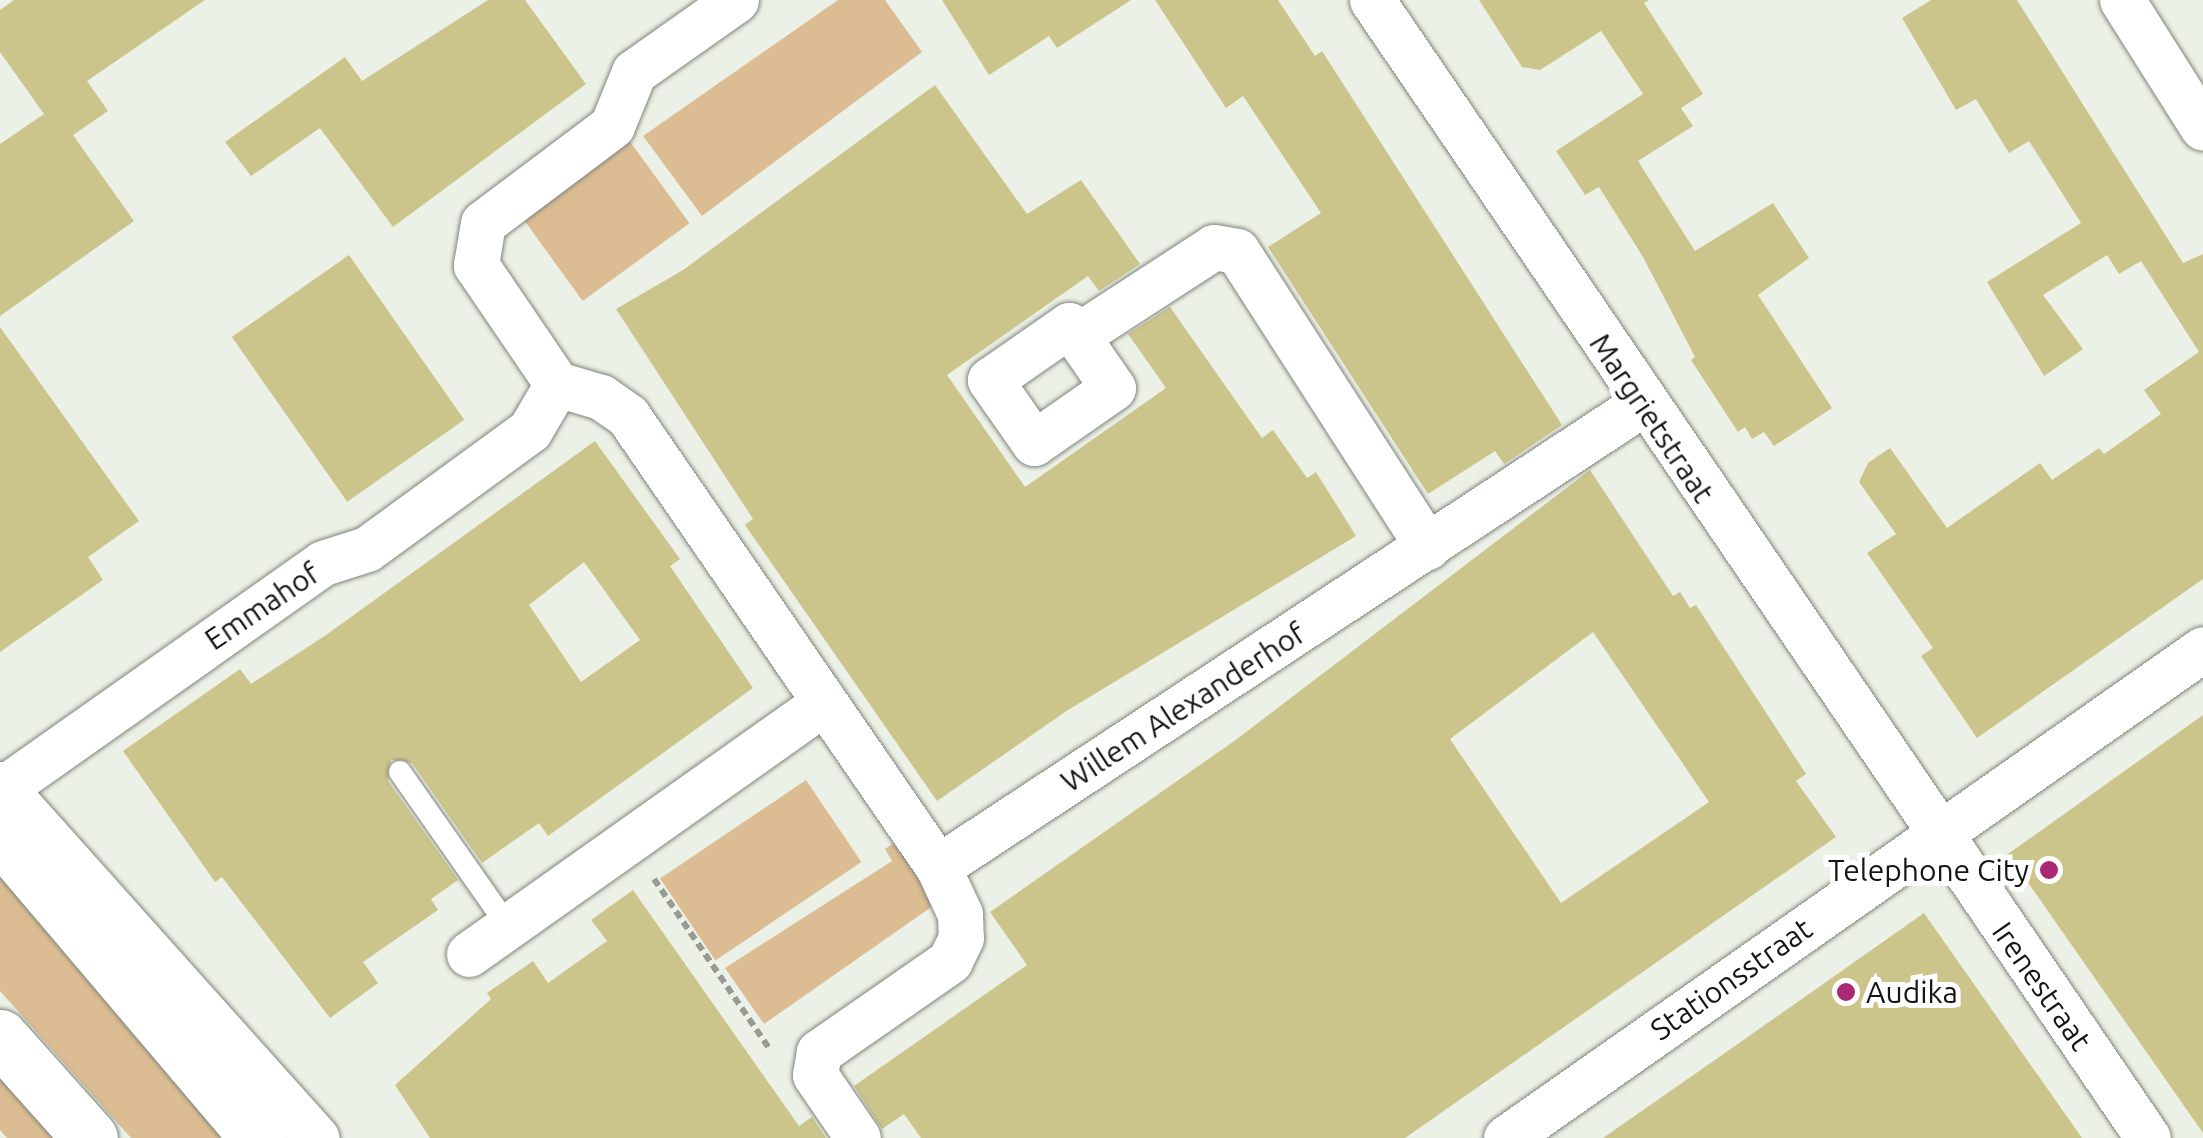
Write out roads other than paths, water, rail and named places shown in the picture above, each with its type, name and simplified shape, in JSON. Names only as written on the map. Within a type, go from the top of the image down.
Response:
[{"type":"main road","points":[[1,802],[258,1138]]},
{"type":"main road","points":[[0,1037],[90,1138]]},
{"type":"street","points":[[736,0],[634,72],[612,126],[483,223],[476,266],[557,384],[601,397],[628,416],[822,705],[938,867],[960,914],[961,938],[950,961],[819,1052],[815,1075],[858,1138]]},
{"type":"street","name":"Margrietstraat","points":[[1372,0],[1642,404],[1938,833]]},
{"type":"street","points":[[2122,0],[2203,128]]},
{"type":"street","points":[[1077,336],[1214,247],[1237,251],[1428,547]]},
{"type":"street","name":"Emmahof","points":[[1,802],[323,563],[368,550],[530,430],[557,384]]},
{"type":"street","name":"Willem Alexanderhof","points":[[938,867],[1642,404]]},
{"type":"street","name":"Stationsstraat","points":[[1506,1138],[2203,648]]},
{"type":"street","points":[[468,954],[822,705]]},
{"type":"street","points":[[1,802],[316,1138]]},
{"type":"street","name":"Irenestraat","points":[[1938,833],[2148,1138]]},
{"type":"lane","points":[[400,772],[508,926]]},
{"type":"place","name":"Telephone City","points":[[2049,870]]},
{"type":"place","name":"Audika","points":[[1846,992]]}]
